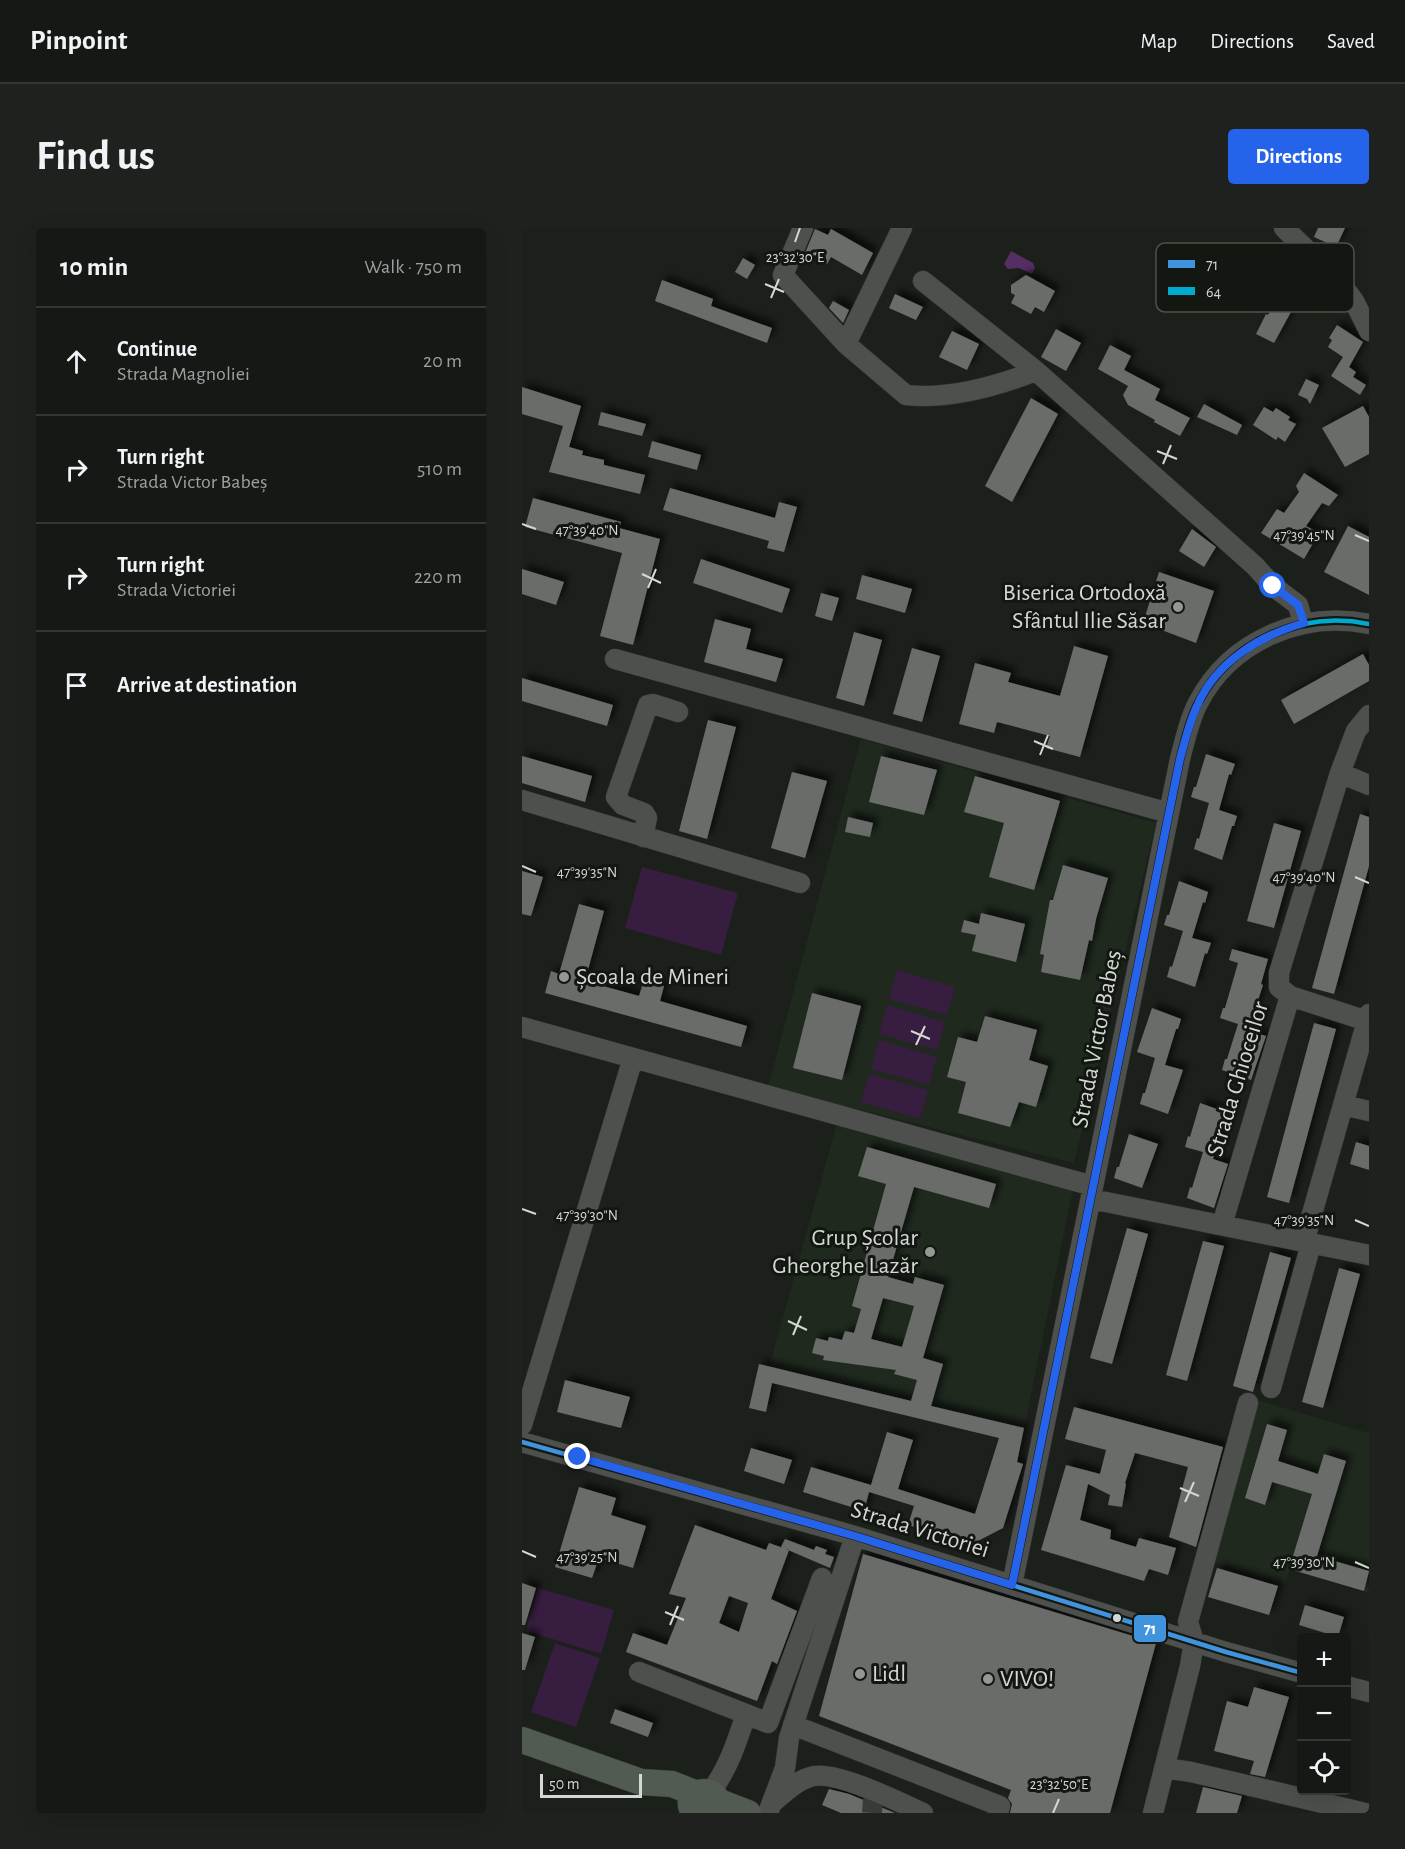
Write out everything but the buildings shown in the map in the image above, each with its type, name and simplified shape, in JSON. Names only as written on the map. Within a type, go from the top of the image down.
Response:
[{"type":"main road","points":[[522,1740],[641,1782],[672,1784],[704,1804],[748,1813]]},
{"type":"street","points":[[803,228],[783,275],[846,344],[906,395],[959,392],[1008,382],[1036,371]]},
{"type":"street","points":[[846,344],[902,228]]},
{"type":"street","points":[[1284,228],[1300,243]]},
{"type":"street","points":[[923,281],[1036,371],[1255,566],[1273,586],[1298,605],[1304,623]]},
{"type":"street","points":[[1354,301],[1369,331]]},
{"type":"street","name":"Strada Victor Babeș","points":[[1012,1585],[1188,728],[1205,691],[1226,665],[1255,642],[1286,628],[1304,623],[1353,620],[1369,624]]},
{"type":"street","points":[[615,659],[1169,813]]},
{"type":"street","points":[[643,837],[647,818],[644,813],[624,805],[616,797],[648,705],[653,704],[678,712]]},
{"type":"street","name":"Strada Ghioceilor","points":[[1222,1226],[1290,996],[1279,987],[1279,973],[1340,773],[1356,731],[1369,715]]},
{"type":"street","points":[[1340,773],[1369,785]]},
{"type":"street","points":[[522,800],[800,883]]},
{"type":"street","points":[[1271,1388],[1343,1105],[1368,1018],[1290,996]]},
{"type":"street","points":[[522,1027],[1092,1192],[1222,1226],[1369,1255]]},
{"type":"street","points":[[522,1425],[633,1058]]},
{"type":"street","points":[[1343,1105],[1369,1111]]},
{"type":"street","points":[[1153,1813],[1190,1666],[1194,1642],[1188,1622],[1248,1403]]},
{"type":"street","name":"Strada Victoriei","points":[[522,1442],[855,1536],[1194,1642],[1297,1672]]},
{"type":"street","points":[[770,1808],[784,1768],[793,1725],[855,1536]]},
{"type":"street","points":[[639,1672],[768,1723],[822,1578]]},
{"type":"street","points":[[1351,1687],[1369,1692]]},
{"type":"street","points":[[704,1804],[722,1776],[746,1714]]},
{"type":"street","points":[[793,1725],[999,1810]]},
{"type":"street","points":[[1165,1768],[1191,1772],[1365,1813]]},
{"type":"street","points":[[770,1808],[785,1791],[813,1776],[832,1776],[873,1795],[923,1813]]},
{"type":"shaded area","points":[[1011,251],[1033,263],[1035,268],[1032,274],[1019,268],[1008,269],[1004,264]]},
{"type":"shaded area","points":[[861,739],[1156,823],[1074,1163],[768,1087]]},
{"type":"shaded area","points":[[642,867],[738,893],[721,955],[625,928]]},
{"type":"shaded area","points":[[897,970],[955,987],[947,1015],[889,999]]},
{"type":"shaded area","points":[[887,1005],[945,1022],[937,1050],[879,1034]]},
{"type":"shaded area","points":[[879,1040],[937,1057],[929,1085],[871,1069]]},
{"type":"shaded area","points":[[869,1074],[928,1090],[920,1119],[861,1102]]},
{"type":"shaded area","name":"Grup Școlar Gheorghe Lazăr","points":[[841,1109],[1076,1174],[1024,1429],[769,1367]]},
{"type":"shaded area","points":[[1257,1400],[1369,1433],[1369,1593],[1290,1569],[1285,1584],[1208,1561]]},
{"type":"shaded area","points":[[538,1588],[614,1610],[601,1654],[526,1631]]},
{"type":"shaded area","points":[[555,1643],[600,1658],[576,1727],[531,1712]]},
{"type":"tunnel","points":[[872,1813],[873,1799]]},
{"type":"transit line","name":"64","points":[[1012,1585],[1180,759],[1192,716],[1212,681],[1229,663],[1249,647],[1270,635],[1294,626],[1319,622],[1344,621],[1369,624]]},
{"type":"transit line","name":"71","points":[[522,1442],[855,1536],[1226,1652],[1297,1672]]},
{"type":"place","name":"Biserica Ortodoxă Sfântul Ilie Săsar","points":[[1178,607]]},
{"type":"place","name":"Școala de Mineri","points":[[564,977]]},
{"type":"place","name":"Grup Școlar Gheorghe Lazăr","points":[[930,1252]]},
{"type":"place","name":"Lidl","points":[[860,1674]]},
{"type":"place","name":"VIVO!","points":[[988,1679]]},
{"type":"route","points":[[578,1457],[855,1536],[1012,1585],[1188,728],[1205,691],[1226,665],[1255,642],[1270,634],[1304,623],[1298,605],[1273,586]]}]
